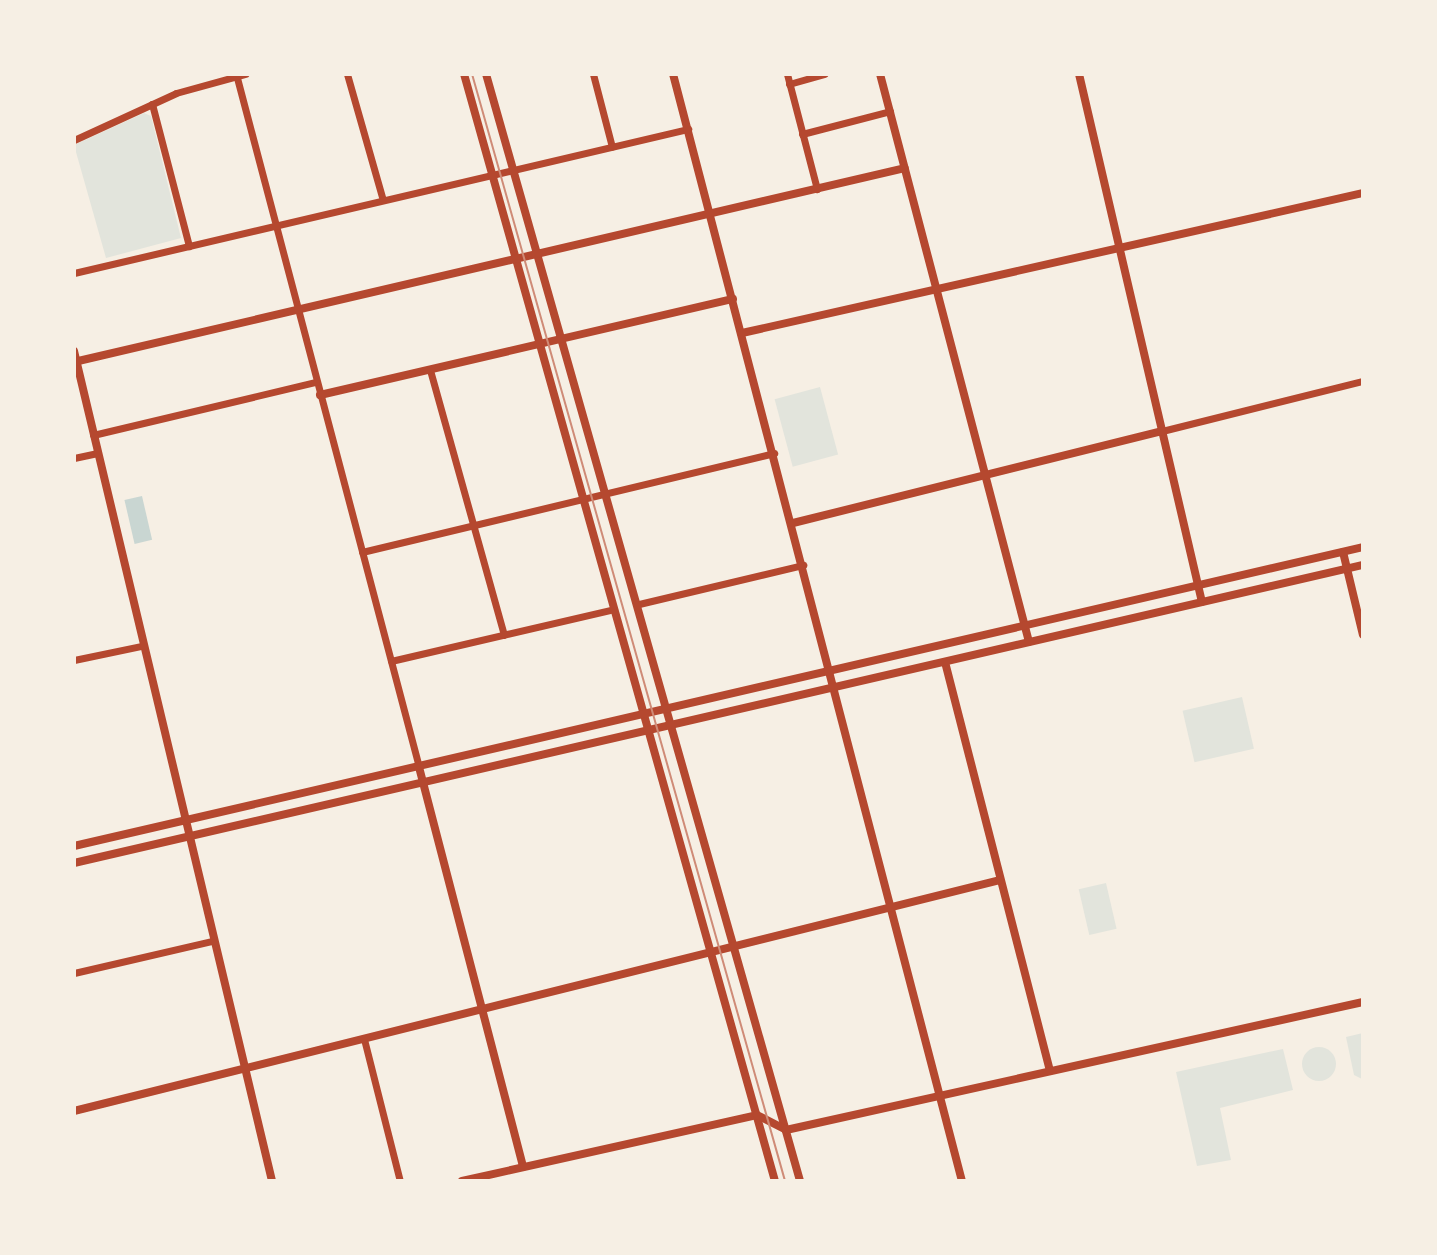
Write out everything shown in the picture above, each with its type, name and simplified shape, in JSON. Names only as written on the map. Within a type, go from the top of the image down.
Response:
[{"type":"street","points":[[347,74],[383,200]]},
{"type":"street","points":[[464,74],[775,1181]]},
{"type":"street","points":[[486,74],[603,495],[639,604],[800,1181]]},
{"type":"street","points":[[593,74],[612,147]]},
{"type":"street","points":[[673,74],[832,670],[962,1181]]},
{"type":"street","points":[[787,74],[817,189]]},
{"type":"street","points":[[789,84],[825,74]]},
{"type":"street","points":[[880,74],[1029,642]]},
{"type":"street","points":[[1079,74],[1202,602]]},
{"type":"street","points":[[74,140],[152,104],[239,75],[316,382],[523,1167]]},
{"type":"street","points":[[152,104],[189,246]]},
{"type":"street","points":[[802,134],[890,111]]},
{"type":"street","points":[[74,273],[688,129]]},
{"type":"street","points":[[75,361],[905,168]]},
{"type":"street","points":[[742,333],[1363,193]]},
{"type":"street","points":[[320,395],[733,299]]},
{"type":"street","points":[[74,351],[181,823],[272,1181]]},
{"type":"street","points":[[430,370],[504,635]]},
{"type":"street","points":[[793,523],[1363,381]]},
{"type":"street","points":[[93,435],[316,382]]},
{"type":"street","points":[[74,458],[97,453]]},
{"type":"street","points":[[362,552],[774,453]]},
{"type":"street","points":[[74,846],[1363,547]]},
{"type":"street","points":[[1343,552],[1363,635]]},
{"type":"street","points":[[639,604],[803,565]]},
{"type":"street","points":[[74,863],[424,783],[672,722],[1363,565]]},
{"type":"street","points":[[391,661],[614,609]]},
{"type":"street","points":[[74,660],[141,646]]},
{"type":"street","points":[[945,662],[1050,1071]]},
{"type":"street","points":[[74,1111],[1000,880]]},
{"type":"street","points":[[74,973],[211,941]]},
{"type":"street","points":[[462,1181],[757,1115],[786,1130],[1363,1002]]},
{"type":"street","points":[[364,1039],[400,1181]]},
{"type":"shaded area","points":[[144,113],[151,116],[181,238],[106,258],[74,145]]},
{"type":"shaded area","points":[[820,387],[838,455],[793,467],[775,399]]},
{"type":"shaded area","points":[[142,496],[152,540],[135,544],[124,500]]},
{"type":"shaded area","points":[[1242,697],[1254,749],[1194,762],[1183,711]]},
{"type":"shaded area","points":[[1106,883],[1117,929],[1089,935],[1079,889]]},
{"type":"shaded area","points":[[1363,1033],[1362,1079],[1354,1075],[1346,1037]]},
{"type":"shaded area","points":[[1319,1047],[1331,1052],[1336,1064],[1331,1076],[1319,1081],[1307,1076],[1302,1064],[1307,1052]]},
{"type":"shaded area","points":[[1283,1049],[1293,1090],[1220,1108],[1231,1160],[1197,1166],[1176,1072]]},
{"type":"tram line","points":[[472,74],[785,1181]]}]
